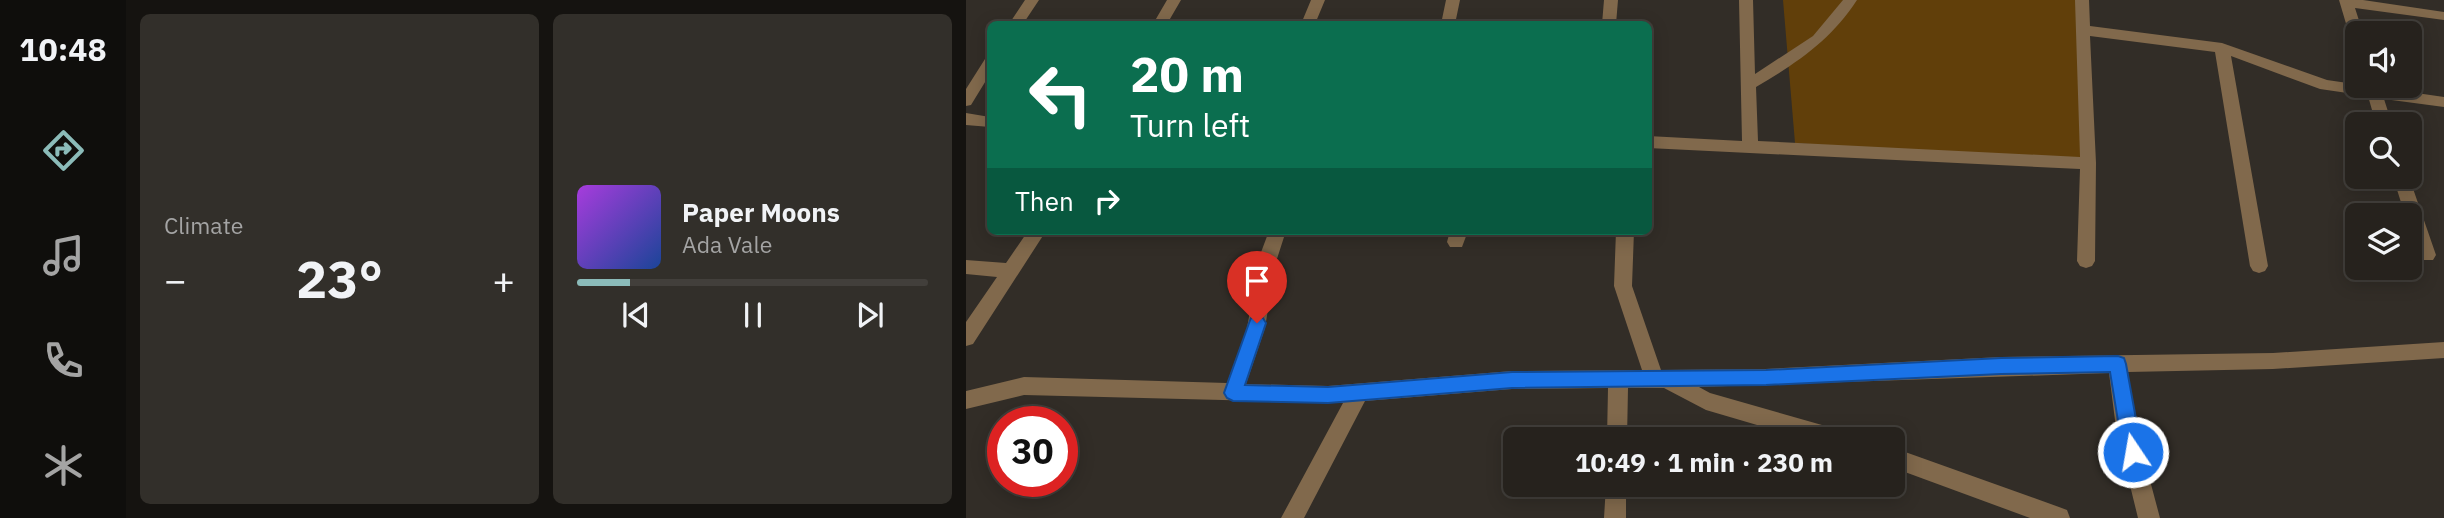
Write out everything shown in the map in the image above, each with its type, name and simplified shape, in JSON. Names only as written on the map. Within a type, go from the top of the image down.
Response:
[{"type":"street","points":[[1018,21],[1032,0]]},
{"type":"street","points":[[1162,21],[1174,0]]},
{"type":"street","points":[[1309,21],[1318,0]]},
{"type":"street","points":[[1449,21],[1453,0]]},
{"type":"street","points":[[1609,21],[1611,0]]},
{"type":"street","points":[[1746,0],[1750,148]]},
{"type":"street","points":[[1748,85],[1802,54],[1836,23],[1850,0]]},
{"type":"street","points":[[2082,0],[2088,163],[2086,261]]},
{"type":"street","points":[[2352,21],[2346,1],[2444,16]]},
{"type":"street","points":[[2083,30],[2222,48],[2325,85],[2345,87]]},
{"type":"street","points":[[2222,48],[2259,265]]},
{"type":"street","points":[[966,101],[987,68]]},
{"type":"street","points":[[2422,98],[2444,102]]},
{"type":"street","points":[[966,119],[987,122]]},
{"type":"street","points":[[1652,142],[2088,163]]},
{"type":"street","points":[[2406,189],[2427,256]]},
{"type":"street","points":[[966,338],[1034,235]]},
{"type":"street","points":[[1233,393],[1257,323],[1263,294],[1265,261],[1276,235]]},
{"type":"street","points":[[1625,235],[1623,286],[1659,378],[1706,401],[1795,427]]},
{"type":"street","points":[[966,267],[1011,271]]},
{"type":"street","points":[[966,400],[1024,386],[1328,395],[1512,380],[1766,377],[1987,366],[2273,361],[2444,349]]},
{"type":"street","points":[[2118,364],[2126,428],[2149,518]]},
{"type":"street","points":[[1617,427],[1618,379]]},
{"type":"street","points":[[1292,518],[1359,392]]},
{"type":"street","points":[[1905,462],[2059,518]]},
{"type":"street","points":[[1615,518],[1616,497]]},
{"type":"shaded area","points":[[1783,0],[2082,0],[2088,163],[1795,143]]},
{"type":"route","points":[[1257,323],[1233,393],[1328,395],[1512,380],[1766,377],[2001,366],[2118,364],[2126,428],[2133,452]]}]
